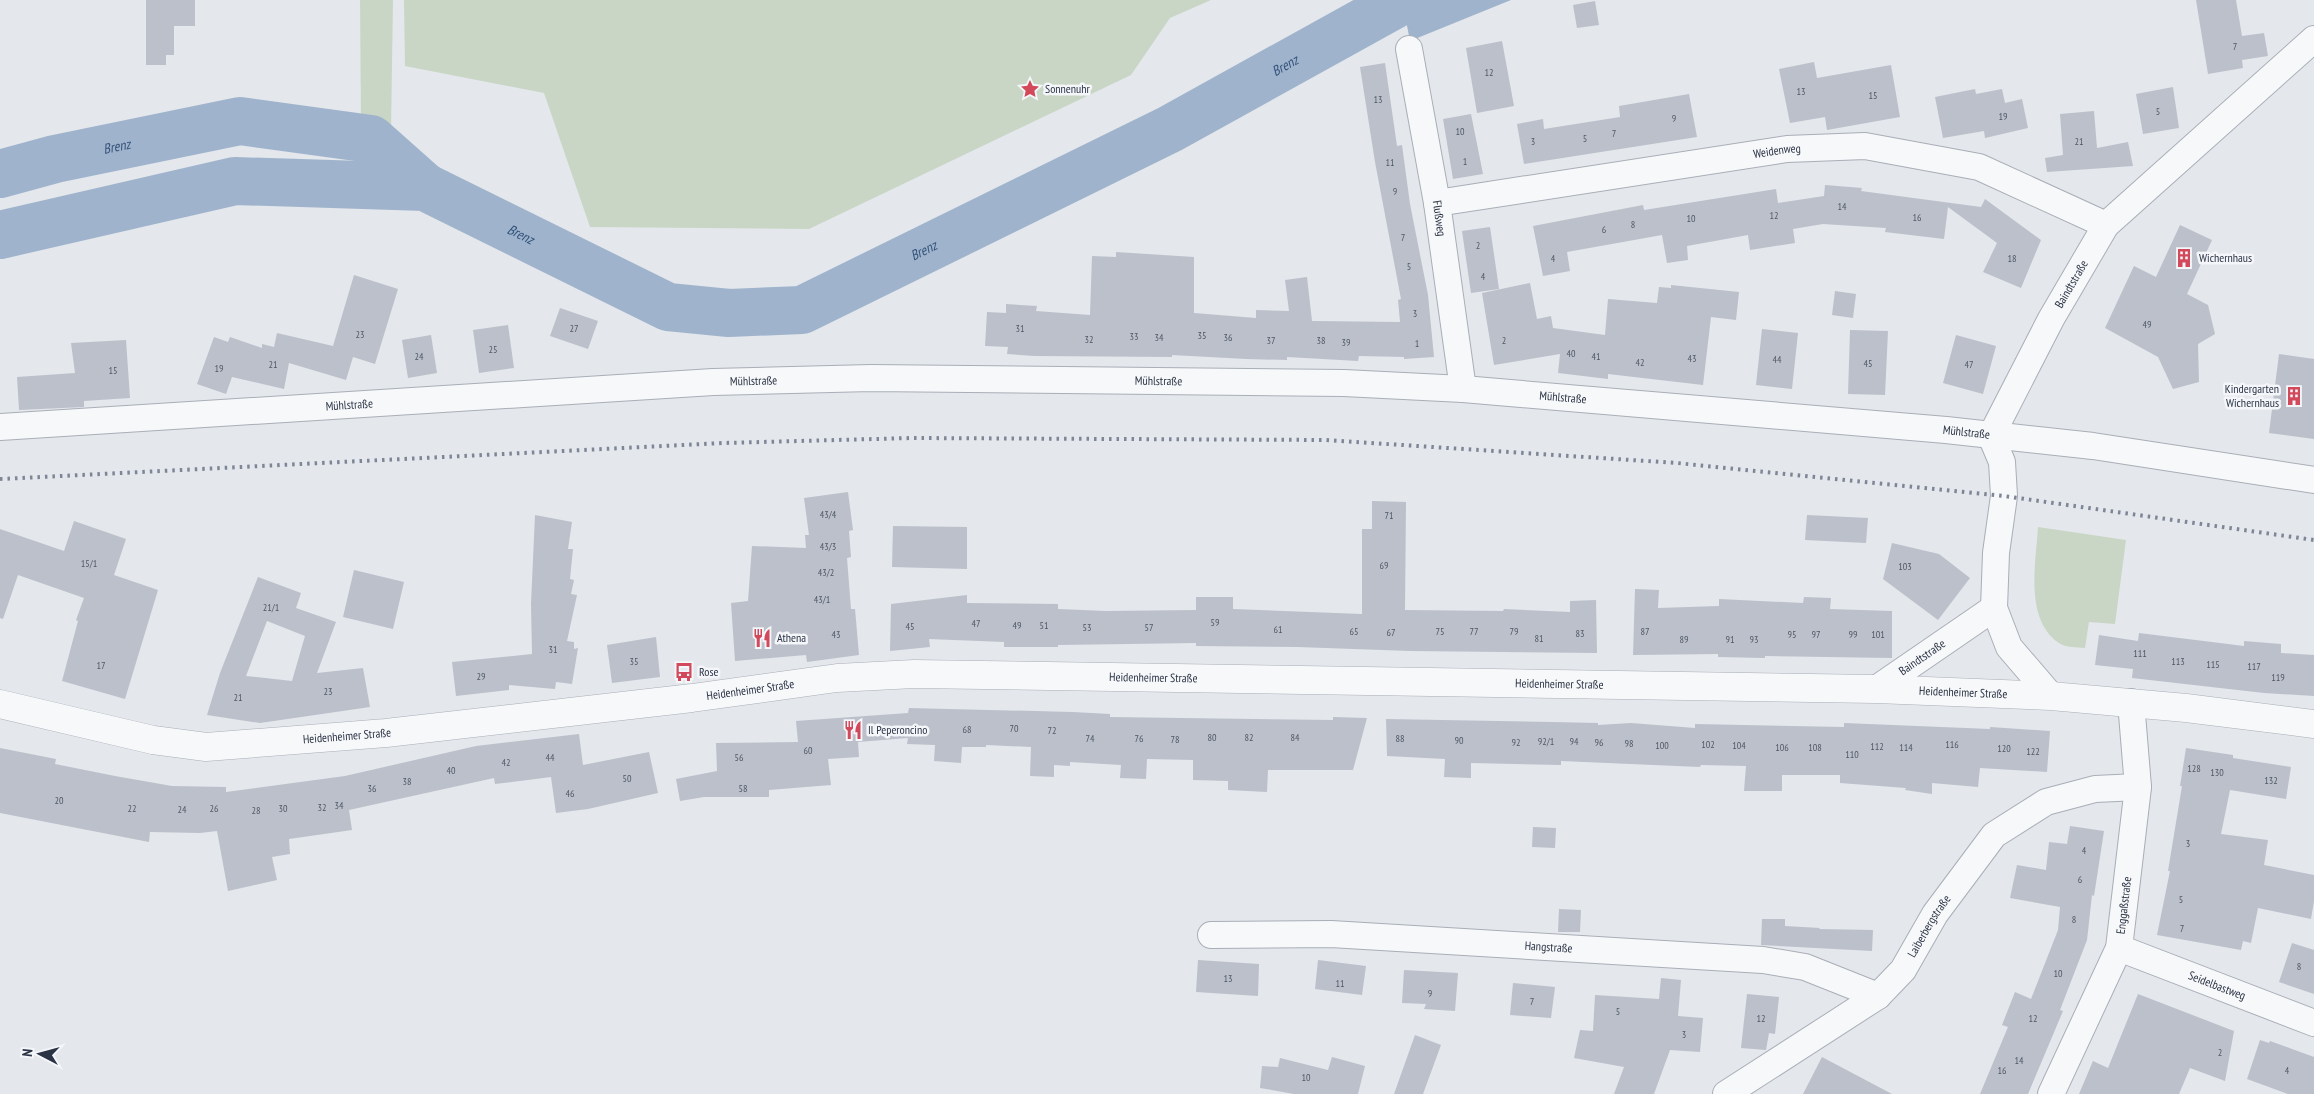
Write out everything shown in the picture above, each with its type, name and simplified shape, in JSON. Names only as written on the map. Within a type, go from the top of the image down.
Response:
[{"type":"street","name":"Baindtstraße","points":[[1991,436],[2051,319],[2106,225],[2314,39]]},
{"type":"street","name":"Flußweg","points":[[1409,49],[1437,202],[1463,389]]},
{"type":"street","name":"Weidenweg","points":[[1437,202],[1787,149],[1865,146],[1979,167],[2106,225]]},
{"type":"street","name":"Mühlstraße","points":[[0,427],[713,382],[901,378],[1344,383],[1463,389],[1946,430],[2093,446],[2314,480]]},
{"type":"street","points":[[1991,436],[2002,462],[2004,496],[1996,552],[1994,608],[2009,647],[2051,696]]},
{"type":"street","name":"Baindtstraße","points":[[1876,689],[1994,608]]},
{"type":"street","name":"Heidenheimer Straße","points":[[0,704],[153,740],[206,747],[386,733],[692,698],[837,678],[914,674],[1876,689],[2051,696],[2131,702],[2314,724]]},
{"type":"street","name":"Enggaßstraße","points":[[2051,1094],[2119,948],[2138,787],[2131,702]]},
{"type":"street","name":"Laiberbergstraße","points":[[1726,1094],[1878,996],[1903,970],[1935,914],[1994,835],[2046,802],[2095,789],[2138,787]]},
{"type":"street","name":"Hangstraße","points":[[1211,935],[1331,934],[1763,960],[1805,967],[1878,996]]},
{"type":"street","name":"Seidelbastweg","points":[[2119,948],[2314,1023]]},
{"type":"green space","points":[[360,0],[393,0],[391,129],[361,119]]},
{"type":"green space","points":[[404,0],[1211,0],[1170,18],[1131,75],[809,229],[590,227],[544,93],[405,66]]},
{"type":"green space","points":[[2038,527],[2126,540],[2115,624],[2089,622],[2085,648],[2062,645],[2048,633],[2041,620],[2036,605],[2035,590]]},
{"type":"water","points":[[1402,0],[1511,0],[1410,41]]},
{"type":"building","points":[[146,0],[195,0],[195,26],[174,26],[174,55],[166,55],[166,65],[146,65]]},
{"type":"building","points":[[2196,0],[2236,0],[2242,36],[2264,33],[2268,56],[2242,60],[2243,68],[2208,74]]},
{"type":"building","points":[[1595,1],[1599,25],[1577,28],[1573,5]]},
{"type":"building","points":[[1502,41],[1514,106],[1477,113],[1466,48]]},
{"type":"building","points":[[1814,62],[1817,78],[1891,65],[1900,117],[1827,130],[1825,117],[1790,123],[1779,69]]},
{"type":"building","points":[[1385,63],[1397,146],[1402,145],[1410,204],[1428,295],[1434,357],[1404,359],[1404,357],[1359,356],[1358,361],[1287,357],[1287,360],[1172,355],[1172,357],[1035,356],[1007,354],[1008,347],[985,346],[987,312],[1006,313],[1006,304],[1037,306],[1036,311],[1090,315],[1092,256],[1116,257],[1116,252],[1194,257],[1194,313],[1256,318],[1256,310],[1289,311],[1285,280],[1307,277],[1312,321],[1400,322],[1398,300],[1401,299],[1375,162],[1360,67]]},
{"type":"building","points":[[2173,87],[2179,128],[2143,134],[2136,94]]},
{"type":"building","points":[[1975,89],[1976,94],[2002,89],[2005,103],[2022,99],[2028,128],[1985,138],[1984,131],[1943,138],[1935,97]]},
{"type":"building","points":[[1689,94],[1697,137],[1524,164],[1517,124],[1543,119],[1544,129],[1620,117],[1619,106]]},
{"type":"building","points":[[2094,111],[2097,148],[2128,142],[2133,166],[2047,172],[2045,158],[2063,155],[2060,114]]},
{"type":"building","points":[[1471,114],[1483,174],[1453,179],[1443,119]]},
{"type":"building","points":[[1825,185],[1862,188],[1861,191],[1981,207],[1985,199],[2041,240],[2021,288],[1983,272],[1997,243],[1948,207],[1944,239],[1885,232],[1886,228],[1823,224],[1793,229],[1795,243],[1750,250],[1748,235],[1687,246],[1688,260],[1667,263],[1662,235],[1567,252],[1570,271],[1543,276],[1533,226],[1643,205],[1644,210],[1776,189],[1778,203],[1824,196]]},
{"type":"building","points":[[2180,225],[2212,240],[2187,294],[2208,305],[2215,334],[2198,344],[2199,382],[2173,389],[2158,357],[2105,328],[2134,266],[2156,277]]},
{"type":"building","points":[[1490,227],[1499,289],[1471,293],[1462,231]]},
{"type":"building","points":[[354,275],[398,289],[375,364],[353,357],[346,380],[289,363],[284,389],[232,377],[226,394],[197,384],[214,337],[228,342],[230,337],[262,348],[262,344],[274,347],[277,333],[333,346]]},
{"type":"building","points":[[1530,283],[1537,319],[1551,316],[1553,328],[1605,335],[1608,299],[1657,303],[1659,287],[1671,288],[1671,285],[1739,292],[1736,320],[1711,317],[1703,385],[1608,374],[1608,379],[1558,373],[1560,354],[1494,365],[1482,293]]},
{"type":"building","points":[[1835,291],[1856,294],[1853,318],[1832,315]]},
{"type":"building","points":[[560,308],[598,321],[588,349],[550,336]]},
{"type":"building","points":[[508,325],[514,368],[479,373],[473,330]]},
{"type":"building","points":[[1762,329],[1798,333],[1792,389],[1756,385]]},
{"type":"building","points":[[1850,330],[1888,331],[1885,395],[1848,394]]},
{"type":"building","points":[[431,335],[437,373],[408,378],[402,340]]},
{"type":"building","points":[[1956,335],[1996,346],[1983,394],[1943,383]]},
{"type":"building","points":[[126,340],[130,398],[84,401],[84,407],[19,410],[17,377],[75,373],[71,343]]},
{"type":"building","name":"Kindergarten Wichernhaus","points":[[2279,354],[2314,359],[2314,439],[2269,433]]},
{"type":"building","points":[[848,492],[853,530],[849,531],[851,557],[847,558],[851,609],[855,609],[859,655],[807,662],[806,655],[735,661],[731,603],[748,601],[752,546],[806,548],[805,535],[809,535],[804,498]]},
{"type":"building","points":[[1372,501],[1406,502],[1405,610],[1503,611],[1504,609],[1570,612],[1570,601],[1596,600],[1597,653],[1196,646],[1196,643],[1004,647],[1004,642],[929,639],[930,647],[890,651],[891,604],[967,595],[967,603],[1058,604],[1058,609],[1106,611],[1196,610],[1196,597],[1233,597],[1233,609],[1362,614],[1362,529],[1372,529]]},
{"type":"building","points":[[535,515],[572,522],[568,549],[573,549],[570,579],[574,580],[571,594],[577,595],[567,641],[574,642],[574,649],[578,648],[572,684],[556,682],[555,689],[509,685],[509,690],[456,696],[452,662],[532,654],[531,604]]},
{"type":"building","points":[[1807,515],[1868,518],[1866,543],[1805,540]]},
{"type":"building","points":[[74,521],[126,539],[114,575],[158,590],[125,699],[62,681],[78,621],[76,620],[84,598],[18,575],[3,619],[0,618],[0,529],[64,551]]},
{"type":"building","points":[[893,526],[967,527],[967,569],[892,567]]},
{"type":"building","points":[[1892,543],[1939,554],[1970,578],[1938,620],[1883,579]]},
{"type":"building","points":[[354,570],[404,582],[393,629],[343,617]]},
{"type":"building","points":[[258,577],[301,593],[296,608],[336,622],[317,673],[363,668],[370,707],[260,723],[207,715],[220,673]],"holes":[[[267,621],[305,636],[292,681],[246,676]]]},
{"type":"building","points":[[1635,589],[1659,590],[1658,608],[1719,606],[1719,599],[1803,603],[1804,597],[1831,598],[1830,609],[1892,611],[1892,658],[1718,657],[1718,654],[1633,655]]},
{"type":"building","points":[[2139,633],[2244,646],[2244,641],[2281,644],[2281,653],[2314,655],[2314,696],[2264,693],[2132,678],[2133,669],[2095,665],[2099,635],[2138,641]]},
{"type":"building","points":[[656,637],[660,677],[612,683],[607,645]]},
{"type":"building","points":[[909,708],[1073,712],[1110,714],[1110,717],[1333,720],[1333,717],[1367,718],[1353,770],[1268,770],[1267,792],[1228,790],[1228,781],[1193,780],[1193,760],[1147,759],[1146,779],[1120,778],[1121,765],[1070,762],[1070,766],[1054,765],[1054,777],[1030,776],[1031,747],[986,745],[986,747],[962,747],[961,763],[934,761],[935,745],[907,744],[908,738],[858,742],[859,757],[828,759],[831,785],[769,790],[769,797],[704,797],[680,801],[676,779],[717,771],[716,743],[798,742],[796,721],[908,713]]},
{"type":"building","points":[[1386,719],[1598,723],[1598,725],[1631,723],[1695,728],[1695,724],[1844,727],[1844,723],[1990,729],[1990,727],[2050,731],[2047,772],[1980,768],[1978,787],[1932,783],[1932,794],[1905,790],[1906,788],[1840,783],[1840,775],[1782,775],[1782,791],[1744,791],[1746,766],[1701,765],[1700,767],[1561,761],[1561,765],[1471,763],[1471,778],[1444,777],[1445,759],[1387,756]]},
{"type":"building","points":[[579,734],[583,765],[649,752],[658,793],[588,809],[556,813],[551,777],[495,784],[494,778],[349,810],[352,830],[289,839],[290,854],[272,857],[277,880],[228,891],[217,831],[200,833],[150,832],[149,842],[0,813],[0,748],[56,759],[55,764],[115,776],[172,786],[226,787],[226,792],[345,776],[476,746]]},
{"type":"building","points":[[2186,748],[2291,767],[2286,799],[2230,790],[2221,834],[2268,840],[2264,865],[2314,875],[2314,901],[2311,919],[2258,908],[2251,943],[2243,941],[2241,950],[2157,935],[2170,871],[2168,871],[2182,786],[2180,786]]},
{"type":"building","points":[[2070,826],[2104,831],[2094,896],[2092,895],[2087,940],[2060,1010],[2063,1011],[2028,1094],[1980,1094],[2008,1027],[2002,1025],[2015,992],[2031,999],[2058,930],[2060,907],[2010,898],[2017,865],[2046,870],[2049,842],[2067,844]]},
{"type":"building","points":[[1533,827],[1556,828],[1555,848],[1532,847]]},
{"type":"building","points":[[1559,909],[1581,910],[1580,932],[1558,932]]},
{"type":"building","points":[[1762,919],[1785,919],[1785,926],[1873,930],[1872,951],[1761,945]]},
{"type":"building","points":[[2292,943],[2314,950],[2314,994],[2279,982]]},
{"type":"building","points":[[1198,960],[1259,964],[1258,996],[1196,992]]},
{"type":"building","points":[[1318,960],[1366,966],[1362,995],[1315,989]]},
{"type":"building","points":[[1404,970],[1458,973],[1455,1011],[1424,1009],[1426,1004],[1402,1003]]},
{"type":"building","points":[[1661,978],[1681,980],[1678,1016],[1703,1018],[1700,1052],[1670,1050],[1654,1094],[1614,1094],[1624,1067],[1574,1058],[1580,1030],[1593,1031],[1595,995],[1659,999]]},
{"type":"building","points":[[1513,983],[1555,987],[1551,1018],[1510,1015]]},
{"type":"building","points":[[1747,994],[1779,997],[1775,1034],[1769,1033],[1766,1050],[1741,1048]]},
{"type":"building","points":[[2138,994],[2234,1031],[2225,1081],[2190,1068],[2179,1094],[2079,1094],[2093,1061],[2108,1068]]},
{"type":"building","points":[[1415,1035],[1441,1045],[1423,1094],[1394,1094]]},
{"type":"building","points":[[2260,1040],[2269,1043],[2270,1041],[2314,1057],[2314,1094],[2288,1094],[2247,1079]]},
{"type":"building","points":[[1332,1057],[1365,1066],[1358,1094],[1294,1094],[1260,1088],[1262,1066],[1278,1067],[1280,1058],[1328,1070]]},
{"type":"building","points":[[1822,1057],[1892,1094],[1803,1094]]},
{"type":"waterway","name":"Brenz","points":[[0,235],[235,181],[425,187],[668,307],[729,313],[802,310],[1170,129],[1403,0]]},
{"type":"waterway","name":"Brenz","points":[[0,174],[55,159],[240,121],[371,139],[425,187]]},
{"type":"railway","points":[[0,479],[724,443],[912,438],[1326,440],[1677,463],[2004,496],[2314,540]]},
{"type":"place","name":"Sonnenuhr","points":[[1030,89]]},
{"type":"place","name":"Wichernhaus","points":[[2184,258]]},
{"type":"place","name":"Kindergarten Wichernhaus","points":[[2294,396]]},
{"type":"place","name":"Athena","points":[[762,638]]},
{"type":"place","name":"Rose","points":[[684,672]]},
{"type":"place","name":"Il Peperoncino","points":[[853,730]]}]
